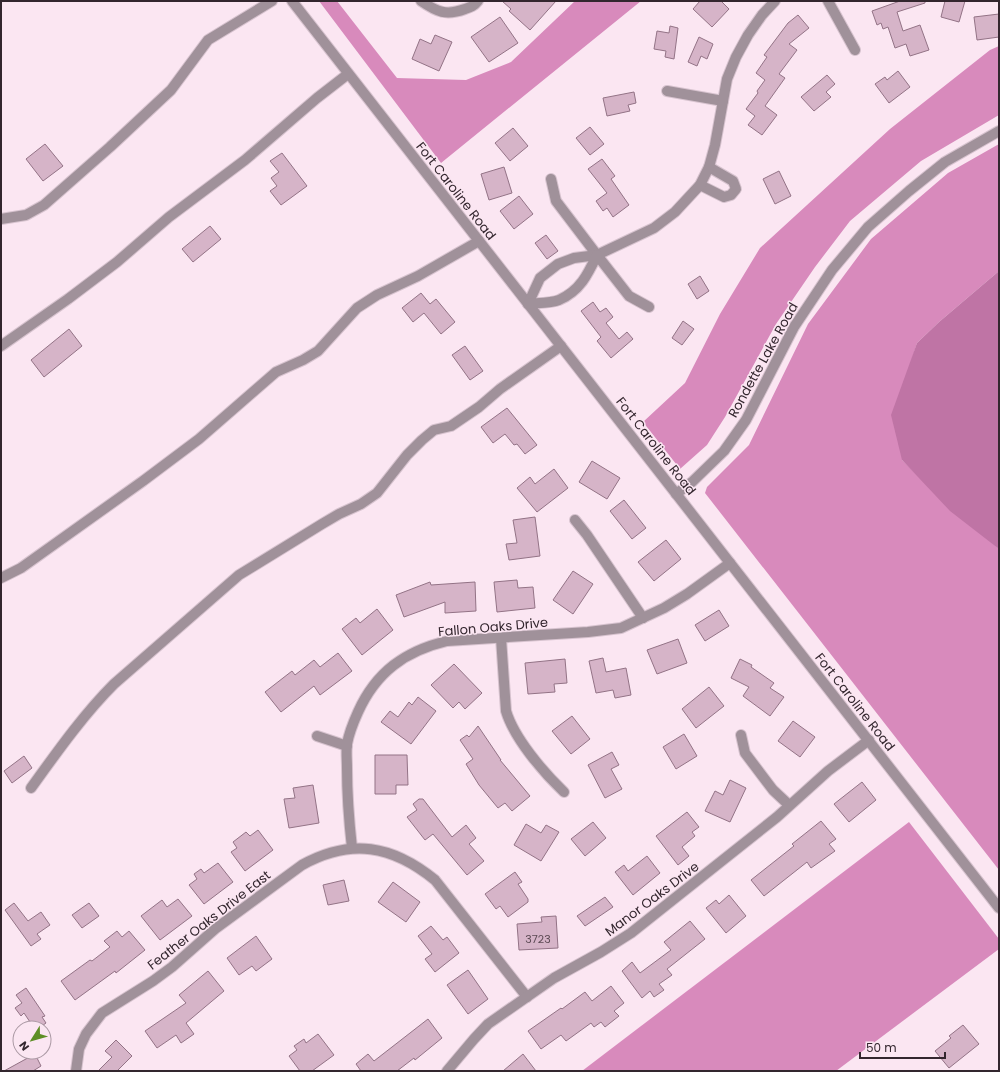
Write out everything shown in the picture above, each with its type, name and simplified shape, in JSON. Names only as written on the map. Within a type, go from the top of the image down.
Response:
[{"type":"street","points":[[1,219],[26,215],[44,205],[110,147],[171,90],[208,40],[272,1]]},
{"type":"street","name":"Fort Caroline Road","points":[[292,1],[999,908]]},
{"type":"street","points":[[421,1],[433,10],[445,13],[457,12],[473,6],[478,1]]},
{"type":"street","points":[[528,304],[540,278],[558,264],[574,258],[597,255],[654,228],[675,212],[700,185],[709,167],[715,146],[727,80],[736,57],[748,34],[775,1]]},
{"type":"street","points":[[828,1],[855,50]]},
{"type":"street","points":[[1,346],[68,299],[117,262],[169,217],[245,160],[317,98],[348,74]]},
{"type":"street","points":[[667,91],[723,101]]},
{"type":"street","name":"Rondette Lake Road","points":[[676,494],[692,482],[724,451],[746,420],[794,327],[832,270],[868,227],[945,162],[999,131]]},
{"type":"street","points":[[700,185],[724,197],[731,195],[736,189],[733,181],[709,167]]},
{"type":"street","points":[[551,179],[556,201],[628,296],[649,307]]},
{"type":"street","points":[[1,578],[21,568],[143,481],[199,439],[276,372],[303,360],[318,351],[357,308],[377,295],[418,276],[479,241]]},
{"type":"street","points":[[528,304],[559,300],[573,291],[587,277],[597,255]]},
{"type":"street","points":[[31,788],[66,739],[102,696],[239,575],[322,524],[360,504],[377,493],[407,455],[434,430],[450,426],[479,407],[500,389],[561,346]]},
{"type":"street","points":[[575,520],[587,535],[643,618]]},
{"type":"street","name":"Fallon Oaks Drive","points":[[352,848],[347,800],[347,746],[349,734],[365,697],[391,666],[410,654],[428,646],[447,642],[604,631],[621,628],[687,594],[730,563]]},
{"type":"street","points":[[500,638],[506,711],[509,721],[515,734],[550,778],[564,792]]},
{"type":"street","points":[[741,735],[745,753],[773,790],[789,805]]},
{"type":"street","points":[[317,736],[347,746]]},
{"type":"street","name":"Manor Oaks Drive","points":[[448,1071],[488,1024],[554,978],[601,952],[631,933],[777,817],[828,771],[868,740]]},
{"type":"street","name":"Feather Oaks Drive East","points":[[76,1071],[79,1049],[86,1034],[102,1013],[158,978],[215,929],[302,865],[314,858],[352,848],[386,852],[400,857],[422,870],[435,880],[527,996]]},
{"type":"shaded area","points":[[319,1],[337,1],[397,78],[466,80],[511,62],[575,1],[641,1],[441,163]]},
{"type":"shaded area","points":[[999,46],[999,115],[921,161],[850,221],[815,267],[776,324],[725,417],[707,445],[680,469],[643,422],[685,383],[720,314],[760,248],[890,129],[990,50]]},
{"type":"shaded area","points":[[999,144],[999,271],[939,322],[917,343],[907,375],[902,460],[922,480],[999,549],[999,870],[705,493],[707,487],[749,445],[808,324],[871,239],[948,173]]},
{"type":"shaded area","points":[[999,271],[999,549],[950,511],[902,460],[891,415],[917,343],[939,322]]},
{"type":"shaded area","points":[[909,822],[999,939],[999,949],[836,1071],[582,1071]]},
{"type":"building","points":[[502,1],[556,1],[530,30],[509,11],[511,9]]},
{"type":"building","points":[[700,1],[721,1],[729,9],[712,27],[693,9]]},
{"type":"building","points":[[900,1],[925,1],[925,3],[897,12],[903,31],[920,25],[929,50],[910,56],[906,44],[895,48],[888,27],[883,29],[881,23],[877,25],[872,11]]},
{"type":"building","points":[[945,1],[965,1],[959,22],[941,17]]},
{"type":"building","points":[[999,14],[999,37],[977,40],[974,17]]},
{"type":"building","points":[[798,15],[809,28],[789,44],[797,50],[779,74],[785,78],[765,106],[777,115],[762,135],[748,125],[755,116],[746,109],[758,93],[757,91],[765,80],[756,73],[767,57],[764,55],[788,23]]},
{"type":"building","points":[[500,17],[518,43],[489,62],[471,37]]},
{"type":"building","points":[[670,26],[678,28],[674,59],[665,57],[666,51],[654,49],[657,31],[669,33]]},
{"type":"building","points":[[435,35],[452,42],[439,71],[412,59],[420,39],[431,44]]},
{"type":"building","points":[[699,37],[713,44],[707,59],[701,56],[697,66],[688,62]]},
{"type":"building","points":[[898,71],[910,87],[889,103],[875,84],[885,77],[887,80]]},
{"type":"building","points":[[827,75],[835,84],[826,92],[831,97],[814,111],[801,97]]},
{"type":"building","points":[[634,92],[636,103],[628,105],[630,111],[607,116],[603,98]]},
{"type":"building","points":[[590,127],[604,144],[590,155],[576,138]]},
{"type":"building","points":[[513,128],[528,146],[510,161],[495,143]]},
{"type":"building","points":[[45,144],[63,166],[43,181],[26,159]]},
{"type":"building","points":[[282,153],[307,186],[281,205],[270,191],[277,186],[271,178],[279,172],[270,161]]},
{"type":"building","points":[[602,159],[615,176],[611,179],[629,205],[613,217],[607,208],[603,211],[596,201],[607,193],[588,169]]},
{"type":"building","points":[[504,167],[512,193],[489,200],[481,174]]},
{"type":"building","points":[[779,171],[791,196],[775,204],[763,179]]},
{"type":"building","points":[[519,196],[533,214],[514,229],[500,211]]},
{"type":"building","points":[[210,226],[221,239],[193,262],[182,249]]},
{"type":"building","points":[[546,235],[558,251],[547,259],[535,243]]},
{"type":"building","points":[[700,276],[709,291],[697,299],[688,284]]},
{"type":"building","points":[[421,293],[430,304],[436,299],[455,322],[441,334],[424,313],[413,322],[402,308]]},
{"type":"building","points":[[593,302],[600,312],[606,308],[613,317],[606,323],[619,339],[627,332],[633,339],[611,358],[597,341],[601,337],[581,311]]},
{"type":"building","points":[[683,321],[694,329],[682,345],[672,338]]},
{"type":"building","points":[[69,329],[82,346],[44,377],[31,360]]},
{"type":"building","points":[[465,346],[483,371],[470,380],[452,355]]},
{"type":"building","points":[[507,408],[537,445],[525,454],[517,444],[514,445],[505,434],[493,443],[481,427]]},
{"type":"building","points":[[592,461],[620,478],[607,499],[579,482]]},
{"type":"building","points":[[554,469],[568,488],[537,512],[517,488],[530,477],[535,484]]},
{"type":"building","points":[[624,500],[646,528],[632,539],[610,511]]},
{"type":"building","points":[[535,517],[540,556],[509,560],[506,544],[517,543],[513,520]]},
{"type":"building","points":[[666,540],[681,559],[654,581],[638,562]]},
{"type":"building","points":[[573,571],[593,584],[573,614],[553,600]]},
{"type":"building","points":[[517,580],[518,588],[533,587],[535,608],[497,612],[494,582]]},
{"type":"building","points":[[430,582],[431,585],[475,582],[476,611],[445,613],[445,602],[404,617],[396,595]]},
{"type":"building","points":[[377,609],[393,630],[362,655],[342,629],[356,618],[360,623]]},
{"type":"building","points":[[719,610],[729,626],[705,641],[695,625]]},
{"type":"building","points":[[678,639],[687,663],[657,674],[647,650]]},
{"type":"building","points":[[338,653],[352,671],[320,695],[314,686],[281,712],[265,692],[292,671],[295,675],[314,660],[320,667]]},
{"type":"building","points":[[603,658],[606,672],[626,668],[631,695],[615,698],[613,690],[596,693],[589,661]]},
{"type":"building","points":[[565,659],[567,683],[554,684],[555,692],[528,694],[525,663]]},
{"type":"building","points":[[740,659],[752,665],[751,667],[774,683],[770,688],[784,697],[770,716],[743,696],[749,687],[731,678]]},
{"type":"building","points":[[454,664],[482,693],[465,709],[459,702],[453,708],[431,685]]},
{"type":"building","points":[[709,687],[724,706],[696,728],[682,709]]},
{"type":"building","points":[[418,697],[436,711],[411,744],[381,722],[390,711],[398,717],[409,702],[412,705]]},
{"type":"building","points":[[572,716],[590,739],[571,754],[552,731]]},
{"type":"building","points":[[793,721],[815,737],[800,757],[778,741]]},
{"type":"building","points":[[478,726],[500,760],[530,796],[512,811],[505,803],[498,808],[479,785],[466,764],[473,759],[460,740],[467,735],[469,737]]},
{"type":"building","points":[[684,734],[697,756],[676,769],[663,747]]},
{"type":"building","points":[[612,752],[619,765],[611,769],[622,789],[605,798],[588,765]]},
{"type":"building","points":[[375,755],[407,755],[408,785],[396,785],[396,794],[375,794]]},
{"type":"building","points":[[24,756],[32,768],[12,783],[4,771]]},
{"type":"building","points":[[730,780],[746,788],[730,822],[705,811],[715,791],[723,795]]},
{"type":"building","points":[[862,782],[876,800],[849,822],[834,804]]},
{"type":"building","points":[[313,785],[319,823],[289,828],[284,799],[295,798],[293,788]]},
{"type":"building","points":[[419,799],[423,799],[452,837],[466,825],[476,838],[469,844],[484,861],[467,875],[433,834],[425,840],[407,817],[417,810],[413,804]]},
{"type":"building","points":[[687,812],[699,827],[692,832],[695,836],[682,847],[689,856],[678,865],[656,836]]},
{"type":"building","points":[[821,821],[836,839],[829,844],[835,851],[811,868],[807,862],[764,896],[751,880],[794,846],[792,844]]},
{"type":"building","points":[[593,822],[606,838],[585,856],[571,839]]},
{"type":"building","points":[[526,824],[541,833],[546,825],[559,832],[541,861],[514,845]]},
{"type":"building","points":[[258,830],[273,850],[245,871],[231,852],[237,848],[233,842],[246,832],[250,836]]},
{"type":"building","points":[[647,856],[660,873],[633,895],[615,872],[624,865],[628,871]]},
{"type":"building","points":[[218,863],[233,882],[204,904],[189,885],[197,879],[194,874],[201,869],[204,873]]},
{"type":"building","points":[[515,872],[522,882],[518,884],[528,899],[528,902],[508,917],[500,906],[496,909],[485,894]]},
{"type":"building","points":[[344,880],[349,901],[328,905],[323,885]]},
{"type":"building","points":[[393,882],[420,902],[406,922],[378,902]]},
{"type":"building","points":[[729,895],[746,916],[726,933],[706,908],[716,900],[719,904]]},
{"type":"building","points":[[605,897],[613,907],[585,926],[577,916]]},
{"type":"building","points":[[178,899],[192,916],[160,940],[141,916],[162,900],[167,907]]},
{"type":"building","points":[[14,903],[28,921],[41,912],[50,925],[37,934],[41,939],[31,946],[5,910]]},
{"type":"building","points":[[89,903],[99,916],[82,928],[72,915]]},
{"type":"building","points":[[556,916],[558,948],[519,950],[517,924],[542,922],[541,917]]},
{"type":"building","points":[[690,921],[705,939],[667,969],[672,975],[659,984],[664,990],[654,997],[650,991],[642,998],[622,971],[632,962],[640,973],[671,950],[664,942]]},
{"type":"building","points":[[431,926],[443,940],[447,937],[459,953],[435,972],[425,959],[432,954],[418,936]]},
{"type":"building","points":[[117,931],[122,937],[129,931],[145,950],[116,973],[115,971],[75,1000],[61,981],[90,960],[92,961],[110,947],[104,941]]},
{"type":"building","points":[[256,936],[272,959],[256,971],[252,966],[239,975],[227,958]]},
{"type":"building","points":[[468,970],[488,999],[468,1014],[447,985]]},
{"type":"building","points":[[208,971],[224,991],[186,1023],[194,1034],[181,1043],[176,1035],[157,1048],[145,1031],[186,1003],[179,995]]},
{"type":"building","points":[[611,986],[624,1003],[614,1011],[619,1016],[605,1027],[601,1022],[594,1027],[591,1023],[566,1041],[561,1035],[541,1049],[528,1031],[585,992],[592,1001]]},
{"type":"building","points":[[26,988],[45,1016],[42,1017],[44,1020],[29,1020],[24,1013],[21,1016],[15,1008],[22,1003],[16,995]]},
{"type":"building","points":[[428,1019],[442,1038],[415,1060],[414,1058],[397,1071],[361,1071],[356,1064],[368,1054],[374,1061]]},
{"type":"building","points":[[963,1025],[979,1044],[949,1068],[935,1051],[951,1038],[949,1036]]},
{"type":"building","points":[[318,1034],[334,1055],[312,1071],[300,1071],[289,1056],[297,1050],[294,1046],[304,1039],[306,1043]]},
{"type":"building","points":[[116,1040],[132,1056],[117,1071],[98,1071],[112,1057],[105,1051]]},
{"type":"building","points":[[523,1054],[536,1071],[503,1071]]},
{"type":"building","points":[[24,1060],[38,1060],[41,1066],[33,1071],[4,1071]]}]
